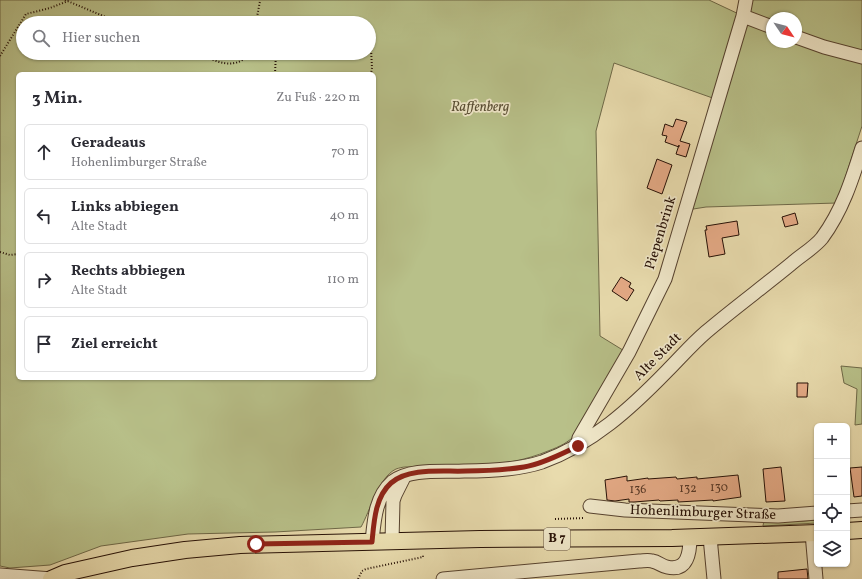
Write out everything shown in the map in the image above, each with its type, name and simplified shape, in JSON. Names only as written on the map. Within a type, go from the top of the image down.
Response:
[{"type":"main road","points":[[850,531],[862,530]]},
{"type":"main road","name":"Hohenlimburger Straße","points":[[51,579],[65,573],[132,558],[185,550],[240,545],[480,539],[710,537],[814,533]]},
{"type":"street","name":"Piepenbrink","points":[[578,446],[579,438],[629,352],[665,279],[743,16],[746,0]]},
{"type":"street","points":[[743,16],[766,25]]},
{"type":"street","points":[[802,39],[824,47],[862,57]]},
{"type":"street","name":"Alte Stadt","points":[[372,542],[374,517],[383,492],[392,482],[417,472],[466,471],[525,467],[542,462],[578,446],[598,434],[660,379],[704,333],[821,239],[847,195],[862,148]]},
{"type":"street","points":[[392,541],[393,501],[397,489],[404,477]]},
{"type":"street","name":"Hohenlimburger Straße","points":[[590,506],[625,510],[778,516],[814,513]]},
{"type":"street","points":[[850,511],[862,510]]},
{"type":"street","name":"Hohenlimburger Straße","points":[[443,579],[639,561],[653,561],[667,567],[677,568],[682,565],[690,552],[690,537]]},
{"type":"street","points":[[710,537],[714,579]]},
{"type":"street","points":[[815,567],[816,579]]},
{"type":"street","name":"Hohenlimburger Straße","points":[[0,575],[51,579]]},
{"type":"path","points":[[65,0],[103,16]]},
{"type":"path","points":[[25,16],[26,14],[50,8],[68,1]]},
{"type":"path","points":[[257,16],[260,1]]},
{"type":"path","points":[[0,56],[16,30]]},
{"type":"path","points":[[215,60],[226,64],[245,60]]},
{"type":"path","points":[[275,72],[276,60]]},
{"type":"path","points":[[371,72],[372,60]]},
{"type":"path","points":[[0,252],[10,255],[16,254]]},
{"type":"path","points":[[555,519],[588,518],[590,506]]},
{"type":"path","points":[[358,579],[362,572],[366,569],[423,557],[424,541]]},
{"type":"green space","name":"Raffenberg","points":[[0,0],[709,0],[743,16],[746,0],[862,0],[862,126],[837,203],[706,207],[687,210],[721,101],[614,63],[596,131],[600,336],[626,352],[577,434],[567,442],[531,457],[496,464],[405,467],[396,469],[390,473],[380,487],[361,527],[275,532],[188,534],[101,546],[50,565],[10,568],[0,566]]},
{"type":"green space","points":[[841,366],[862,368],[862,424],[855,425],[857,389],[844,383]]},
{"type":"green space","points":[[764,520],[814,520],[814,523],[763,526]]},
{"type":"building","points":[[676,119],[687,122],[680,141],[690,144],[686,157],[676,154],[678,147],[665,142],[667,136],[662,135],[665,124],[673,127]]},
{"type":"building","points":[[657,159],[672,165],[662,194],[647,188]]},
{"type":"building","points":[[795,213],[798,224],[785,227],[782,217]]},
{"type":"building","points":[[737,221],[739,235],[722,238],[725,254],[709,257],[705,230],[707,230],[706,226]]},
{"type":"building","points":[[621,277],[631,283],[629,287],[634,290],[627,301],[612,291]]},
{"type":"building","points":[[797,383],[808,383],[807,397],[797,397]]},
{"type":"building","points":[[781,467],[785,501],[766,502],[763,469]]},
{"type":"building","points":[[862,467],[862,496],[854,497],[850,468]]},
{"type":"building","points":[[738,475],[741,497],[713,501],[678,502],[678,500],[629,502],[629,499],[615,501],[607,500],[605,480],[627,476],[627,481],[648,478],[676,477],[677,479],[697,477],[697,479]]},
{"type":"building","points":[[807,569],[808,579],[778,579],[778,572]]},
{"type":"route","points":[[256,544],[372,542],[374,517],[383,492],[392,482],[417,472],[466,471],[525,467],[542,462],[578,446]]}]
